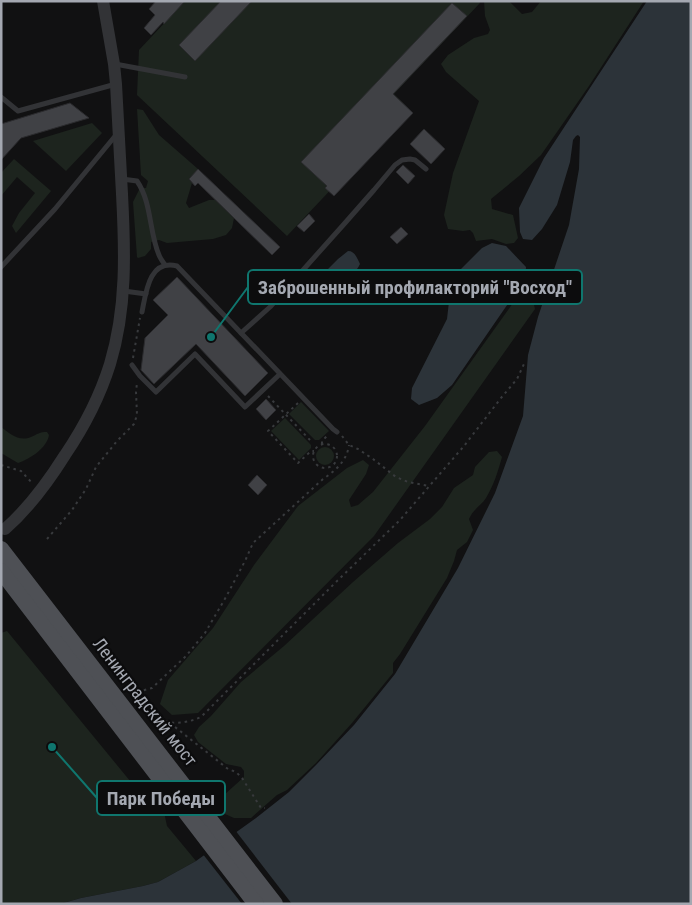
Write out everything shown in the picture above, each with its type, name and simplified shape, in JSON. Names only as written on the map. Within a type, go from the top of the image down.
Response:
[{"type":"main road","name":"Ленинградский мост","points":[[1,549],[275,904]]},
{"type":"main road","name":"Ленинградский мост","points":[[1,571],[256,904]]},
{"type":"street","points":[[5,529],[29,504],[49,479],[71,446],[99,394],[110,364],[117,334],[123,290],[125,248],[119,183],[119,131],[116,84],[102,1]]},
{"type":"lane","points":[[114,64],[185,77]]},
{"type":"lane","points":[[1,97],[18,111],[116,84]]},
{"type":"lane","points":[[1,267],[55,209],[119,131]]},
{"type":"lane","points":[[241,333],[270,307],[394,165],[402,160],[410,159],[415,160],[426,168]]},
{"type":"lane","points":[[119,183],[137,182],[141,186],[158,254],[165,265]]},
{"type":"lane","points":[[142,312],[147,285],[153,275],[160,267],[165,265],[177,266],[335,431]]},
{"type":"lane","points":[[123,290],[146,294]]},
{"type":"lane","points":[[132,365],[156,392],[195,354],[245,407],[280,374]]},
{"type":"path","points":[[132,365],[142,312]]},
{"type":"path","points":[[170,723],[188,722],[201,716],[400,520],[464,446],[517,379],[524,364]]},
{"type":"path","points":[[47,539],[72,510],[86,490],[96,467],[134,424],[137,414],[137,382],[140,376]]},
{"type":"path","points":[[263,391],[310,440]]},
{"type":"path","points":[[303,398],[268,431],[298,463],[322,444],[328,444],[335,449],[337,456],[334,464],[327,468],[319,466],[314,460],[314,451]]},
{"type":"path","points":[[322,444],[322,440],[335,431]]},
{"type":"path","points":[[345,440],[349,445],[373,459],[396,477],[408,482],[429,486]]},
{"type":"path","points":[[265,808],[261,808],[242,778],[236,772],[228,769],[170,723],[157,718],[122,683],[131,689],[141,691],[152,688],[186,656],[204,633],[222,604],[246,561],[253,543],[323,479],[335,471],[346,456],[349,445]]},
{"type":"path","points":[[1,466],[21,471],[34,486]]},
{"type":"shaded area","points":[[185,1],[479,1],[480,3],[394,94],[408,108],[287,236],[137,95],[139,50]]},
{"type":"shaded area","points":[[484,1],[509,1],[522,14],[532,12],[541,1],[644,1],[589,86],[541,155],[491,199],[492,209],[513,215],[518,238],[514,243],[506,244],[492,239],[476,241],[470,230],[448,229],[444,215],[453,173],[479,101],[446,72],[441,64],[448,55],[474,38],[488,34],[490,30],[485,16]]},
{"type":"shaded area","points":[[647,1],[691,1],[691,904],[60,904],[158,882],[196,861],[289,792],[354,725],[395,674],[458,568],[495,493],[523,416],[528,355],[538,317],[569,225],[579,169],[580,137],[578,135],[573,140],[570,162],[557,205],[542,229],[532,240],[523,239],[520,232],[519,208],[544,158]]},
{"type":"shaded area","points":[[137,109],[143,110],[159,135],[198,169],[189,179],[192,183],[186,203],[189,208],[209,200],[215,200],[234,218],[232,228],[226,235],[213,239],[167,243],[159,240],[151,242],[151,249],[145,256],[137,257],[133,202],[140,188],[146,188],[148,181],[141,175]]},
{"type":"shaded area","points":[[92,123],[102,133],[66,171],[33,141]]},
{"type":"shaded area","points":[[14,159],[51,191],[16,233],[12,226],[19,213],[35,193],[17,177],[1,196],[1,173]]},
{"type":"shaded area","points":[[492,243],[506,246],[526,267],[525,279],[452,385],[437,398],[419,405],[411,399],[412,388],[447,319],[451,284],[457,273],[482,248]]},
{"type":"shaded area","points":[[348,251],[356,255],[360,264],[351,276],[338,284],[331,282],[327,270]]},
{"type":"shaded area","points":[[532,296],[535,309],[374,536],[198,713],[172,715],[160,704],[168,680],[213,628],[254,565],[298,506],[347,468],[363,460],[369,465],[366,474],[349,500],[351,507],[358,505],[373,492],[425,426],[513,303]]},
{"type":"shaded area","points":[[301,402],[329,431],[319,440],[315,440],[289,414]]},
{"type":"shaded area","points":[[285,418],[311,445],[311,448],[299,460],[271,431]]},
{"type":"shaded area","points":[[1,427],[23,439],[47,432],[49,435],[48,440],[41,449],[28,459],[18,463],[1,453]]},
{"type":"shaded area","points":[[325,447],[331,450],[334,456],[331,462],[325,465],[319,462],[316,456],[319,450]]},
{"type":"shaded area","points":[[497,451],[502,457],[494,483],[486,498],[469,519],[473,530],[467,542],[457,550],[447,578],[393,663],[393,673],[316,763],[287,790],[277,795],[251,818],[234,818],[225,814],[222,803],[224,795],[244,777],[244,771],[241,767],[226,764],[198,742],[194,735],[199,727],[241,682],[284,646],[398,543],[430,519],[442,507],[454,488],[473,475],[475,467],[489,452]]},
{"type":"shaded area","points":[[7,631],[144,798],[164,812],[167,826],[196,861],[158,882],[143,886],[60,904],[1,904],[1,633]]},
{"type":"pier","points":[[235,830],[292,904],[242,904],[202,853]]},
{"type":"building","points":[[156,1],[185,1],[151,35],[144,28],[155,15],[149,9]]},
{"type":"building","points":[[221,1],[252,1],[195,61],[179,45]]},
{"type":"building","points":[[452,3],[467,16],[393,94],[413,113],[334,196],[325,188],[327,186],[301,162]]},
{"type":"building","points":[[70,103],[89,118],[21,138],[1,160],[1,124]]},
{"type":"building","points":[[424,129],[445,149],[431,164],[410,144]]},
{"type":"building","points":[[403,165],[415,176],[408,184],[396,172]]},
{"type":"building","points":[[198,169],[280,247],[272,255],[198,183],[195,186],[189,179]]},
{"type":"building","points":[[309,214],[315,221],[304,232],[297,226]]},
{"type":"building","points":[[401,227],[408,234],[397,244],[390,237]]},
{"type":"building","points":[[177,277],[268,373],[245,396],[196,344],[154,384],[141,370],[145,338],[168,315],[153,300]]},
{"type":"building","points":[[266,399],[276,410],[266,420],[256,409]]},
{"type":"building","points":[[257,475],[267,485],[258,495],[248,485]]},
{"type":"place","name":"Заброшенный профилакторий \"Восход\"","points":[[211,337]]},
{"type":"place","name":"Парк Победы","points":[[52,747]]}]
